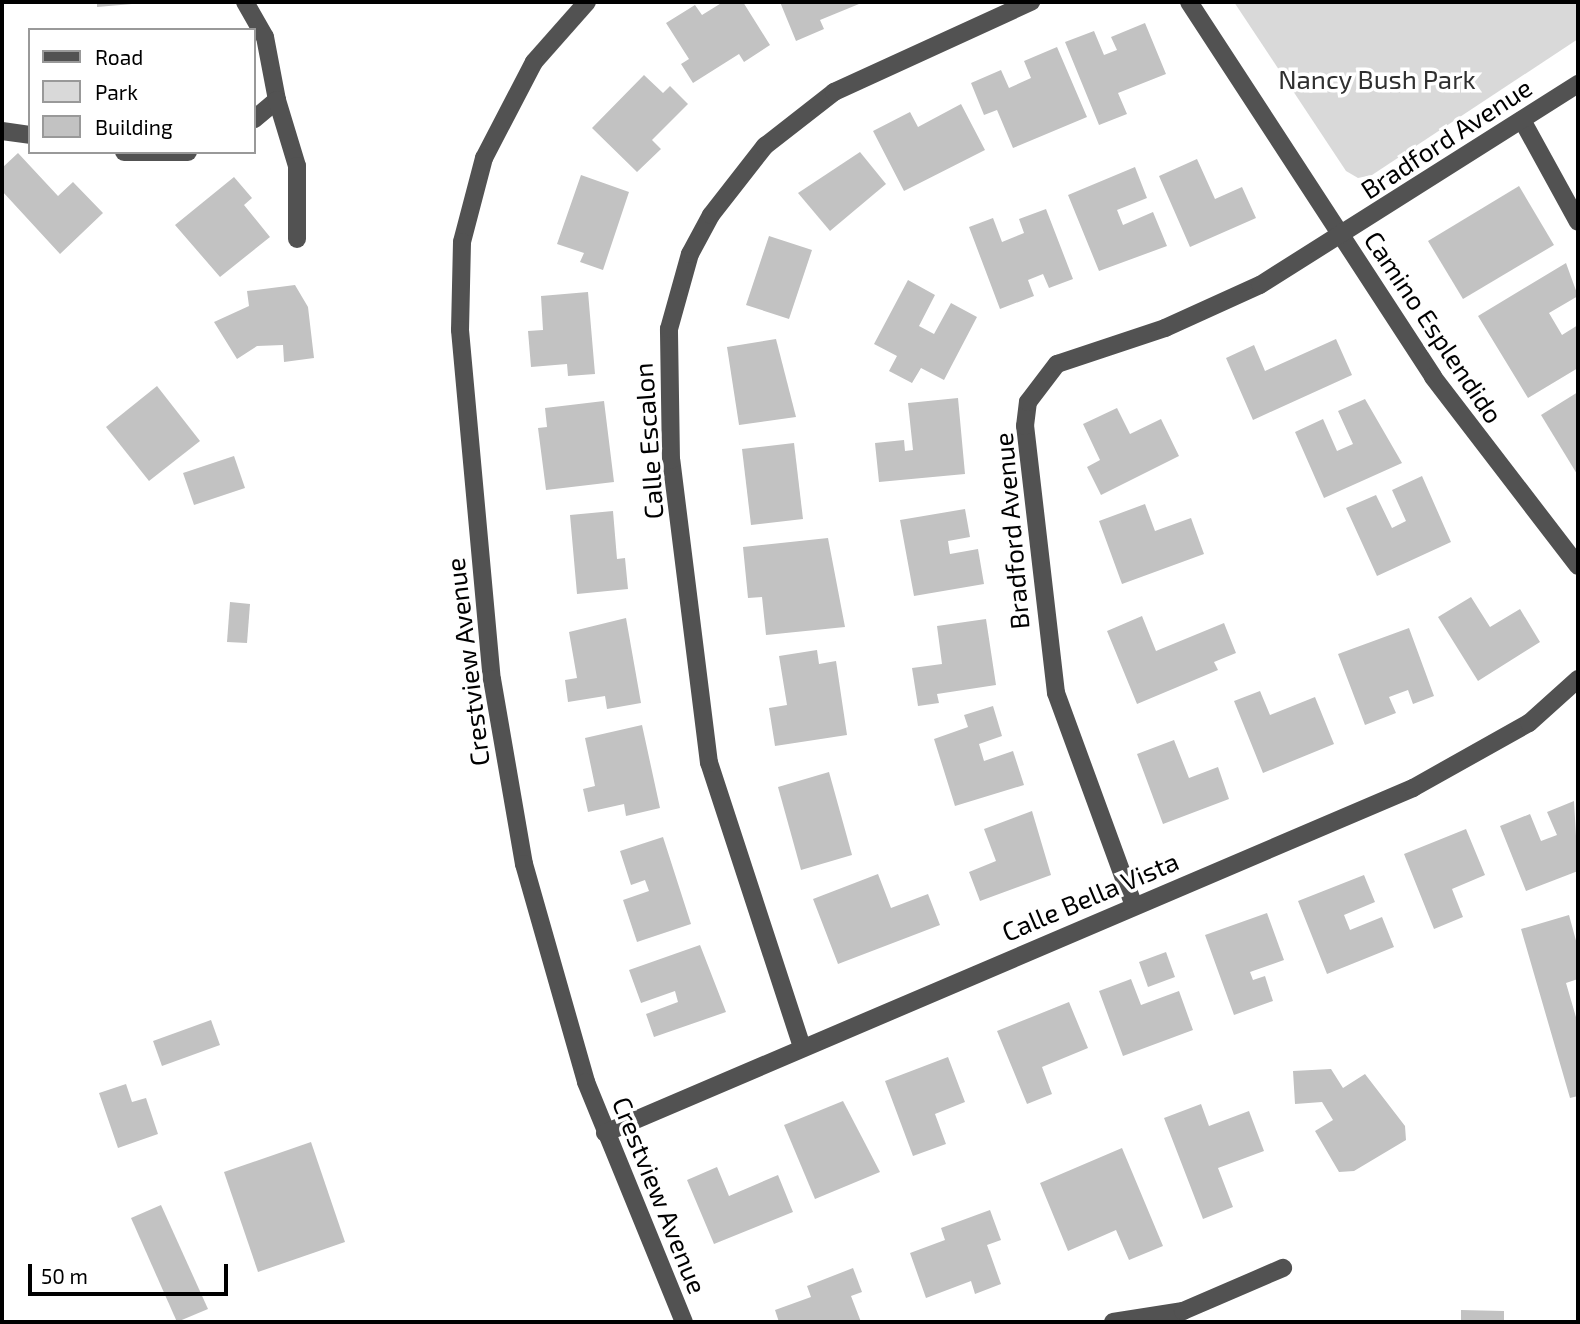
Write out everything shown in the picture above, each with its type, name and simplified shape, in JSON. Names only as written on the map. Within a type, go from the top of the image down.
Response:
[{"type":"street","points":[[245,2],[265,37],[277,100],[297,166],[297,239]]},
{"type":"street","name":"Crestview Avenue","points":[[587,2],[534,62],[492,139],[466,219],[459,309],[489,644],[508,781],[546,950],[605,1133],[684,1322]]},
{"type":"street","name":"Calle Escalon","points":[[802,1047],[709,763],[671,460],[669,329],[690,254],[711,215],[765,146],[834,92],[1031,2]]},
{"type":"street","name":"Camino Esplendido","points":[[1189,2],[1480,443],[1578,566]]},
{"type":"street","name":"Bradford Avenue","points":[[1135,906],[1056,692],[1025,426],[1028,402],[1057,364],[1204,311],[1340,234],[1578,84]]},
{"type":"street","points":[[256,117],[277,100]]},
{"type":"street","points":[[1522,120],[1578,222]]},
{"type":"street","points":[[2,131],[28,135]]},
{"type":"street","name":"Calle Bella Vista","points":[[605,1133],[1436,776],[1529,723],[1578,679]]},
{"type":"street","points":[[1113,1322],[1184,1311],[1283,1268]]},
{"type":"green space","name":"Nancy Bush Park","points":[[1234,2],[1578,2],[1578,39],[1372,175],[1358,178],[1346,171]]},
{"type":"building","points":[[97,2],[132,2],[132,4],[97,7]]},
{"type":"building","points":[[723,2],[743,2],[770,45],[744,62],[739,54],[693,83],[681,64],[689,59],[666,23],[695,5],[702,15]]},
{"type":"building","points":[[780,2],[859,4],[820,20],[824,29],[796,41]]},
{"type":"building","points":[[1145,23],[1166,74],[1118,93],[1127,114],[1099,125],[1065,42],[1094,31],[1104,55],[1117,50],[1111,37]]},
{"type":"building","points":[[1057,47],[1087,117],[1013,148],[997,110],[984,115],[971,83],[1001,70],[1009,88],[1031,78],[1024,61]]},
{"type":"building","points":[[644,75],[663,93],[670,86],[688,104],[652,140],[661,149],[637,172],[592,128]]},
{"type":"building","points":[[961,104],[985,150],[904,191],[873,131],[910,112],[918,127]]},
{"type":"building","points":[[860,152],[886,184],[830,231],[798,193]]},
{"type":"building","points":[[18,153],[58,196],[73,182],[103,213],[60,254],[2,191],[2,168]]},
{"type":"building","points":[[1197,159],[1215,199],[1242,187],[1256,218],[1190,247],[1159,176]]},
{"type":"building","points":[[1135,167],[1147,198],[1117,210],[1123,225],[1153,212],[1167,246],[1099,271],[1068,195]]},
{"type":"building","points":[[581,175],[629,192],[603,270],[580,262],[584,253],[557,244]]},
{"type":"building","points":[[234,177],[252,198],[244,205],[270,237],[220,277],[175,225]]},
{"type":"building","points":[[1519,186],[1554,245],[1463,299],[1428,241]]},
{"type":"building","points":[[1046,209],[1073,279],[1049,288],[1043,274],[1028,280],[1034,296],[1000,309],[969,227],[993,218],[1002,242],[1024,233],[1019,219]]},
{"type":"building","points":[[769,236],[812,250],[789,319],[746,305]]},
{"type":"building","points":[[1566,263],[1578,296],[1549,313],[1562,335],[1578,325],[1578,368],[1528,398],[1478,316]]},
{"type":"building","points":[[908,280],[935,295],[919,326],[934,334],[951,303],[977,317],[944,380],[921,368],[912,383],[889,371],[897,356],[874,344]]},
{"type":"building","points":[[295,285],[308,307],[314,358],[284,362],[283,345],[257,346],[237,359],[214,322],[249,306],[247,291]]},
{"type":"building","points":[[588,292],[595,374],[568,376],[567,364],[531,367],[528,331],[543,330],[541,296]]},
{"type":"building","points":[[776,339],[796,417],[739,425],[727,347]]},
{"type":"building","points":[[1336,339],[1352,375],[1253,420],[1226,358],[1254,345],[1265,371]]},
{"type":"building","points":[[157,386],[200,441],[149,481],[106,427]]},
{"type":"building","points":[[1578,392],[1578,473],[1577,474],[1541,415]]},
{"type":"building","points":[[958,398],[965,474],[879,482],[875,443],[904,440],[905,451],[913,450],[908,403]]},
{"type":"building","points":[[1365,399],[1402,463],[1324,498],[1295,432],[1323,419],[1337,451],[1353,444],[1338,411]]},
{"type":"building","points":[[604,401],[614,482],[546,490],[538,428],[547,427],[545,408]]},
{"type":"building","points":[[1117,408],[1130,434],[1161,419],[1179,456],[1101,495],[1087,467],[1100,460],[1083,424]]},
{"type":"building","points":[[794,443],[803,519],[751,525],[742,449]]},
{"type":"building","points":[[234,456],[245,488],[194,505],[183,473]]},
{"type":"building","points":[[1422,476],[1451,542],[1377,576],[1346,508],[1376,495],[1392,528],[1406,521],[1392,490]]},
{"type":"building","points":[[1145,504],[1155,531],[1191,518],[1204,554],[1122,584],[1099,521]]},
{"type":"building","points":[[965,509],[970,537],[948,541],[950,554],[978,549],[984,584],[914,596],[900,520]]},
{"type":"building","points":[[613,511],[617,559],[625,558],[628,589],[577,594],[570,515]]},
{"type":"building","points":[[828,538],[845,627],[766,635],[762,597],[748,598],[743,547]]},
{"type":"building","points":[[1471,597],[1490,627],[1520,609],[1540,642],[1478,681],[1438,617]]},
{"type":"building","points":[[230,602],[250,604],[247,643],[227,642]]},
{"type":"building","points":[[1142,616],[1156,651],[1224,623],[1236,653],[1214,662],[1218,670],[1137,704],[1107,631]]},
{"type":"building","points":[[626,618],[641,703],[607,709],[605,696],[568,702],[565,680],[577,678],[569,632]]},
{"type":"building","points":[[986,619],[996,685],[937,694],[939,703],[918,706],[912,668],[942,664],[937,626]]},
{"type":"building","points":[[1409,628],[1434,696],[1413,704],[1408,690],[1389,697],[1396,713],[1365,725],[1338,654]]},
{"type":"building","points":[[817,650],[819,664],[836,661],[847,735],[775,746],[769,708],[787,705],[779,656]]},
{"type":"building","points":[[1260,691],[1270,715],[1315,697],[1334,744],[1263,773],[1234,701]]},
{"type":"building","points":[[993,706],[1002,736],[979,744],[984,761],[1013,751],[1024,785],[955,806],[934,739],[968,727],[964,715]]},
{"type":"building","points":[[642,725],[660,808],[626,816],[624,804],[588,812],[583,789],[595,786],[585,738]]},
{"type":"building","points":[[1174,740],[1189,778],[1218,767],[1229,799],[1163,824],[1137,754]]},
{"type":"building","points":[[829,772],[852,855],[801,870],[778,787]]},
{"type":"building","points":[[1574,801],[1578,871],[1526,891],[1500,826],[1530,814],[1541,841],[1557,835],[1547,812]]},
{"type":"building","points":[[1032,811],[1051,875],[980,901],[969,872],[996,861],[984,829]]},
{"type":"building","points":[[1466,829],[1485,875],[1452,889],[1463,917],[1434,929],[1404,854]]},
{"type":"building","points":[[663,837],[691,924],[637,942],[623,900],[649,891],[645,880],[631,885],[620,851]]},
{"type":"building","points":[[878,874],[891,908],[928,894],[940,925],[838,964],[813,899]]},
{"type":"building","points":[[1364,875],[1375,902],[1344,915],[1350,930],[1382,917],[1394,947],[1327,974],[1298,901]]},
{"type":"building","points":[[1267,913],[1284,960],[1250,972],[1253,980],[1265,976],[1273,1001],[1234,1015],[1205,935]]},
{"type":"building","points":[[1569,915],[1578,948],[1578,979],[1566,983],[1578,1024],[1578,1096],[1570,1098],[1521,929]]},
{"type":"building","points":[[700,945],[726,1012],[654,1037],[646,1014],[678,1002],[675,991],[641,1003],[629,970]]},
{"type":"building","points":[[1166,952],[1175,977],[1148,987],[1139,962]]},
{"type":"building","points":[[1131,979],[1141,1005],[1179,991],[1193,1030],[1123,1056],[1099,991]]},
{"type":"building","points":[[1069,1002],[1088,1048],[1042,1067],[1052,1094],[1027,1104],[997,1031]]},
{"type":"building","points":[[211,1020],[220,1045],[162,1066],[153,1041]]},
{"type":"building","points":[[948,1057],[965,1102],[935,1114],[946,1144],[913,1156],[885,1081]]},
{"type":"building","points":[[1331,1069],[1343,1088],[1365,1074],[1405,1126],[1406,1140],[1354,1171],[1339,1172],[1315,1131],[1333,1120],[1322,1102],[1295,1104],[1293,1071]]},
{"type":"building","points":[[126,1084],[132,1102],[146,1098],[158,1134],[118,1148],[99,1093]]},
{"type":"building","points":[[843,1101],[880,1172],[815,1199],[784,1125]]},
{"type":"building","points":[[1201,1104],[1209,1126],[1249,1111],[1264,1151],[1218,1168],[1233,1207],[1203,1219],[1164,1118]]},
{"type":"building","points":[[311,1142],[345,1242],[258,1272],[224,1172]]},
{"type":"building","points":[[1122,1148],[1163,1246],[1129,1260],[1116,1230],[1068,1251],[1040,1183]]},
{"type":"building","points":[[717,1167],[729,1196],[778,1175],[793,1212],[714,1244],[687,1180]]},
{"type":"building","points":[[161,1205],[208,1309],[177,1322],[131,1218]]},
{"type":"building","points":[[990,1210],[1001,1240],[987,1245],[1001,1284],[975,1294],[971,1281],[926,1298],[910,1253],[945,1240],[941,1228]]},
{"type":"building","points":[[853,1268],[862,1292],[851,1296],[861,1322],[779,1322],[775,1310],[811,1297],[807,1286]]},
{"type":"building","points":[[1461,1310],[1504,1311],[1504,1322],[1461,1322]]}]
